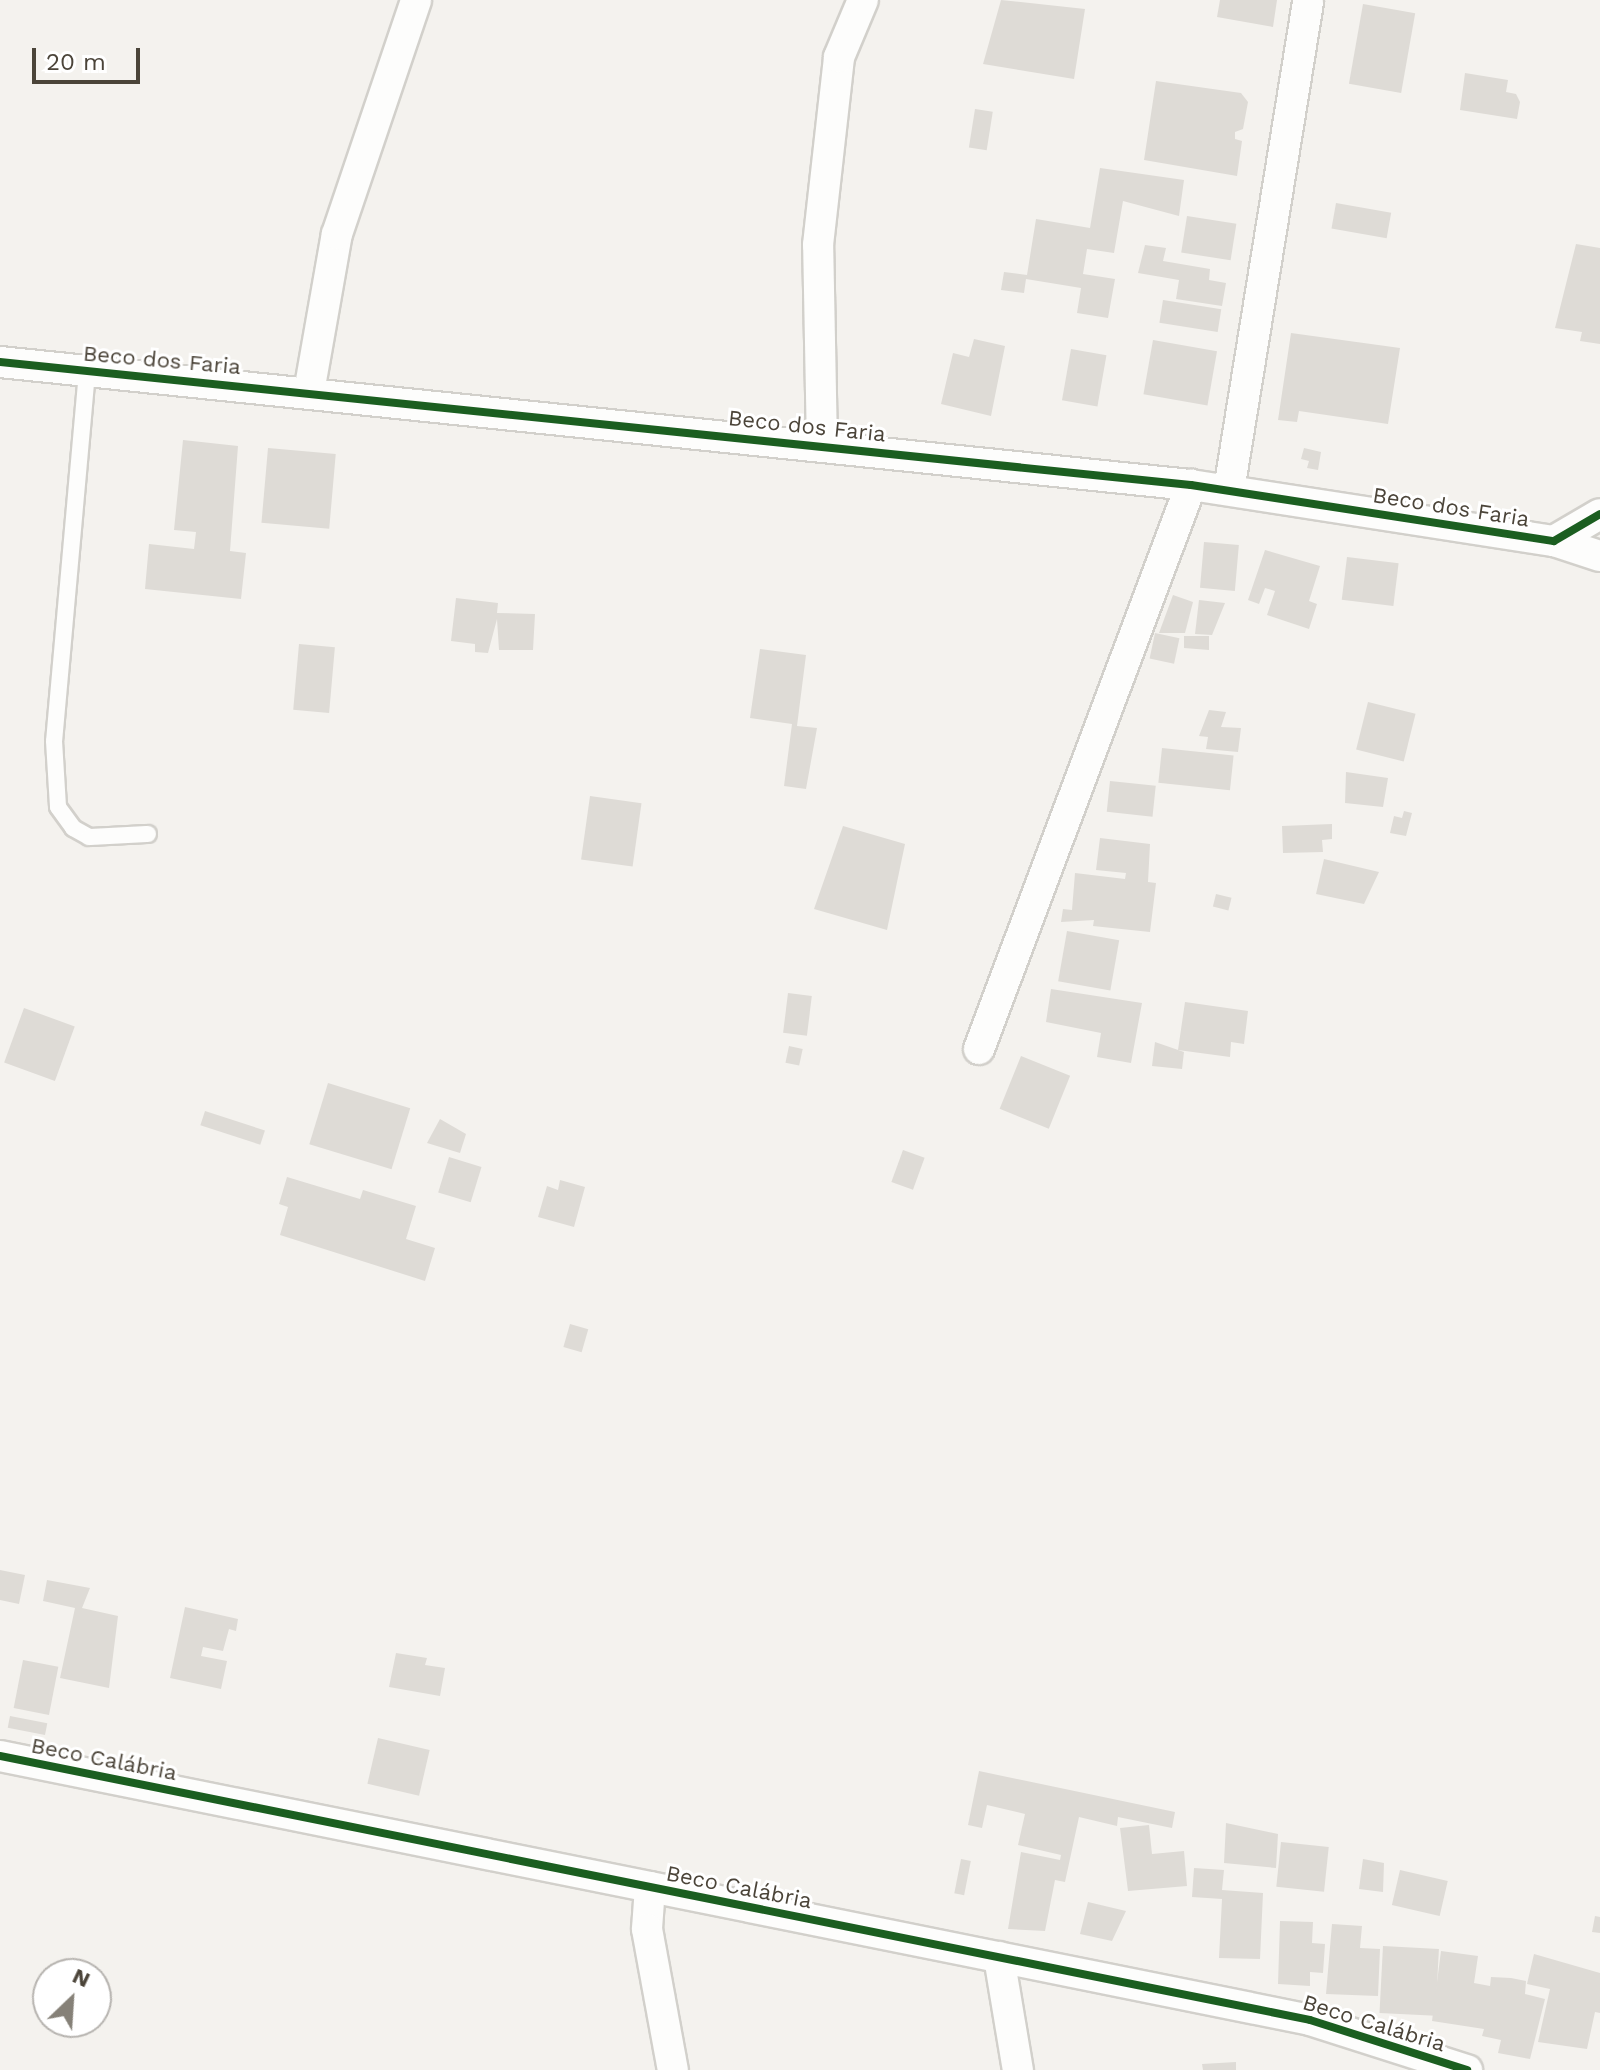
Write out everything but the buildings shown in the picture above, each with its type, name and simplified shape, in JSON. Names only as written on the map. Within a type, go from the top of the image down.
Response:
[{"type":"street","points":[[309,392],[337,234],[416,0]]},
{"type":"street","points":[[822,446],[818,245],[839,57],[863,0]]},
{"type":"street","points":[[1229,490],[1308,0]]},
{"type":"street","name":"Beco dos Faria","points":[[0,362],[1191,485],[1554,541],[1600,514]]},
{"type":"street","points":[[979,1049],[1191,485]]},
{"type":"street","points":[[1554,541],[1600,556]]},
{"type":"street","name":"Beco Calábria","points":[[0,1756],[1310,2020],[1467,2070]]},
{"type":"street","points":[[650,1887],[647,1929],[673,2070]]},
{"type":"street","points":[[999,1957],[1018,2070]]},
{"type":"lane","points":[[87,372],[54,741],[58,807],[73,828],[89,837],[148,834]]},
{"type":"cycle path","points":[[0,362],[1191,485],[1554,541],[1600,514]]},
{"type":"cycle path","points":[[0,1756],[1310,2020],[1467,2070]]}]
